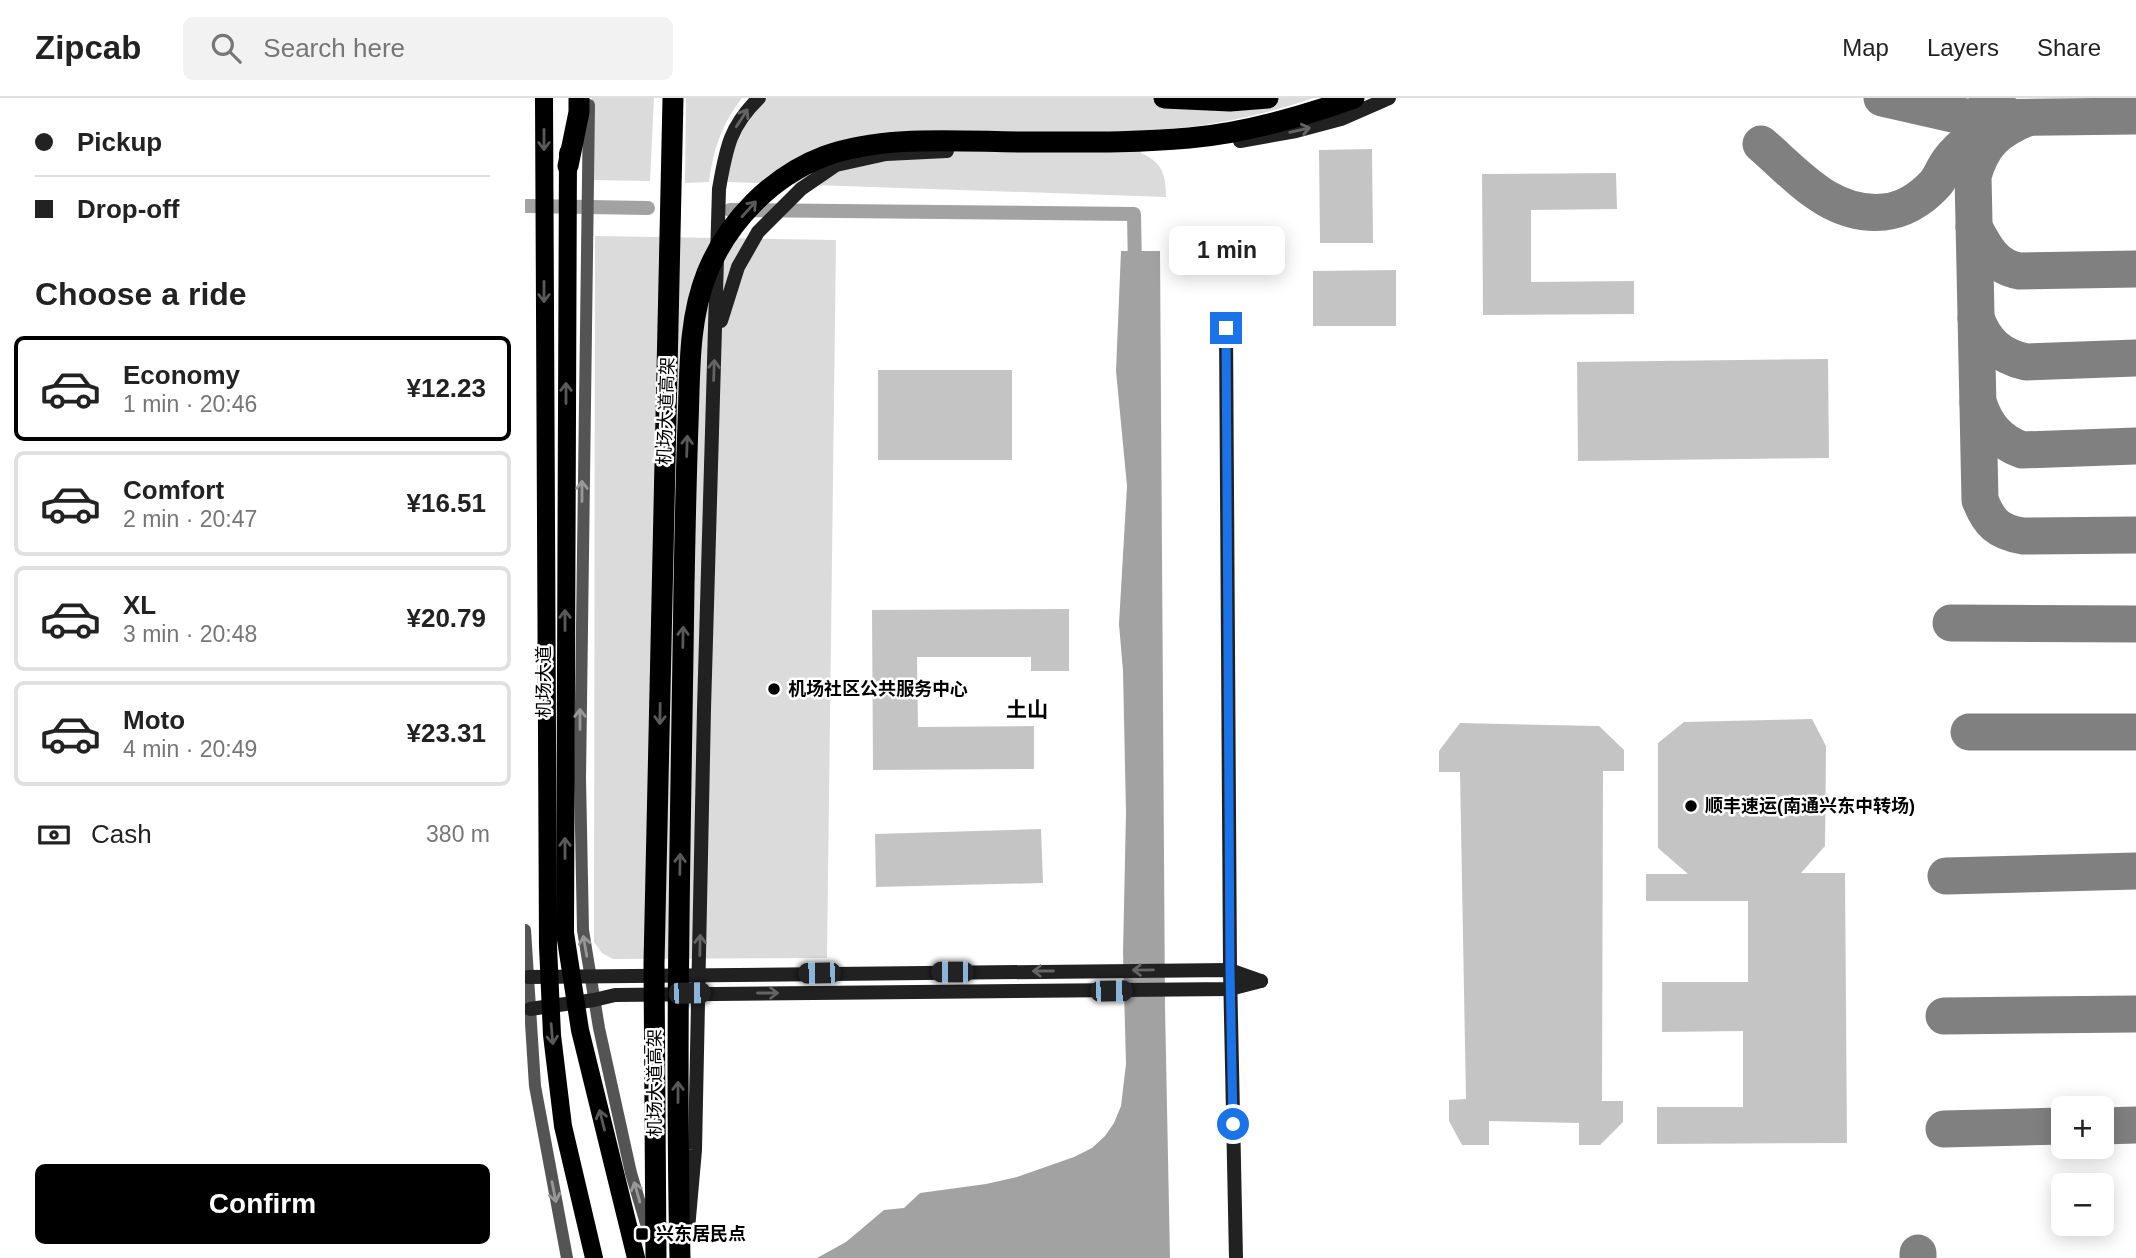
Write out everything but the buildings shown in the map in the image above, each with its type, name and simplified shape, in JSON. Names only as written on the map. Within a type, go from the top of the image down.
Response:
[{"type":"highway","points":[[567,173],[579,112],[579,98]]},
{"type":"highway","points":[[659,98],[656,231],[670,313]]},
{"type":"highway","name":"机场大道高架","points":[[656,1258],[654,964],[673,98]]},
{"type":"highway","points":[[1164,98],[1202,101],[1268,98]]},
{"type":"highway","name":"机场大道高架","points":[[683,1258],[678,1150],[678,965],[690,366],[697,305],[707,274],[720,247],[736,223],[759,197],[793,172],[824,157],[859,147],[899,142],[1101,142],[1193,138],[1272,124],[1354,98]]},
{"type":"main road","name":"机场大道","points":[[544,98],[549,978],[563,1126],[594,1258]]},
{"type":"main road","name":"机场大道","points":[[569,98],[566,223],[565,933],[580,1030],[636,1258]]},
{"type":"street","points":[[589,98],[580,778],[583,930],[594,1000],[631,1173],[656,1258]]},
{"type":"street","points":[[683,1258],[695,1150],[707,585],[719,190],[726,149],[736,126],[741,115],[759,98]]},
{"type":"street","points":[[715,343],[727,296],[738,267],[758,232],[801,189],[837,165],[886,154],[935,151],[1161,149],[1221,144],[1297,131],[1341,119],[1389,98]]},
{"type":"street","points":[[1226,328],[1230,989],[1235,1258]]},
{"type":"street","points":[[525,930],[539,1115],[567,1258]]},
{"type":"street","points":[[527,977],[1230,970],[1261,981],[1230,989],[615,995],[530,1009]]},
{"type":"shaded area","points":[[592,98],[654,98],[650,181],[591,180]]},
{"type":"shaded area","points":[[686,98],[742,98],[719,138],[709,182],[685,183]]},
{"type":"shaded area","points":[[767,98],[1313,98],[1228,121],[1140,131],[1141,153],[1154,161],[1161,170],[1166,197],[728,182],[735,147],[751,117]]},
{"type":"shaded area","points":[[595,236],[836,240],[827,958],[613,959],[602,953],[594,942]]},
{"type":"shaded area","points":[[1121,251],[1160,251],[1165,1006],[1170,1258],[817,1258],[846,1242],[884,1210],[904,1208],[920,1193],[1017,1177],[1092,1148],[1114,1123],[1121,1106],[1126,1064],[1123,952],[1126,813],[1123,671],[1119,624],[1127,486],[1116,371]]},
{"type":"waterway","points":[[527,206],[648,208]]},
{"type":"waterway","points":[[730,210],[1134,214],[1135,270]]},
{"type":"taxiway","points":[[1882,98],[1970,118],[2136,116]]},
{"type":"taxiway","points":[[1761,144],[1802,181],[1832,201],[1865,212],[1891,211],[1912,203],[1924,194],[1935,184],[1949,161],[1969,141],[2010,118],[1987,98]]},
{"type":"taxiway","points":[[2027,118],[1999,133],[1992,140],[1981,155],[1973,176],[1980,500],[1995,525],[2014,534],[2136,535]]},
{"type":"taxiway","points":[[1974,227],[1997,261],[2011,269],[2136,269]]},
{"type":"taxiway","points":[[1976,318],[1984,335],[1995,347],[2008,356],[2026,362],[2136,358]]},
{"type":"taxiway","points":[[1978,402],[1994,432],[2022,450],[2136,446]]},
{"type":"taxiway","points":[[1951,623],[2136,624]]},
{"type":"taxiway","points":[[1969,732],[2136,732]]},
{"type":"taxiway","points":[[1946,876],[2136,871]]},
{"type":"taxiway","points":[[1944,1016],[2136,1014]]},
{"type":"taxiway","points":[[2114,1126],[2136,1125]]},
{"type":"taxiway","points":[[1944,1129],[2051,1126]]},
{"type":"taxiway","points":[[1918,1253],[1918,1258]]},
{"type":"place","name":"机场社区公共服务中心","points":[[774,689]]},
{"type":"place","name":"顺丰速运(南通兴东中转场)","points":[[1691,806]]},
{"type":"place","name":"兴东居民点","points":[[642,1234]]},
{"type":"district","name":"土山","points":[[1027,709]]},
{"type":"route","points":[[1226,328],[1233,1124]]}]
